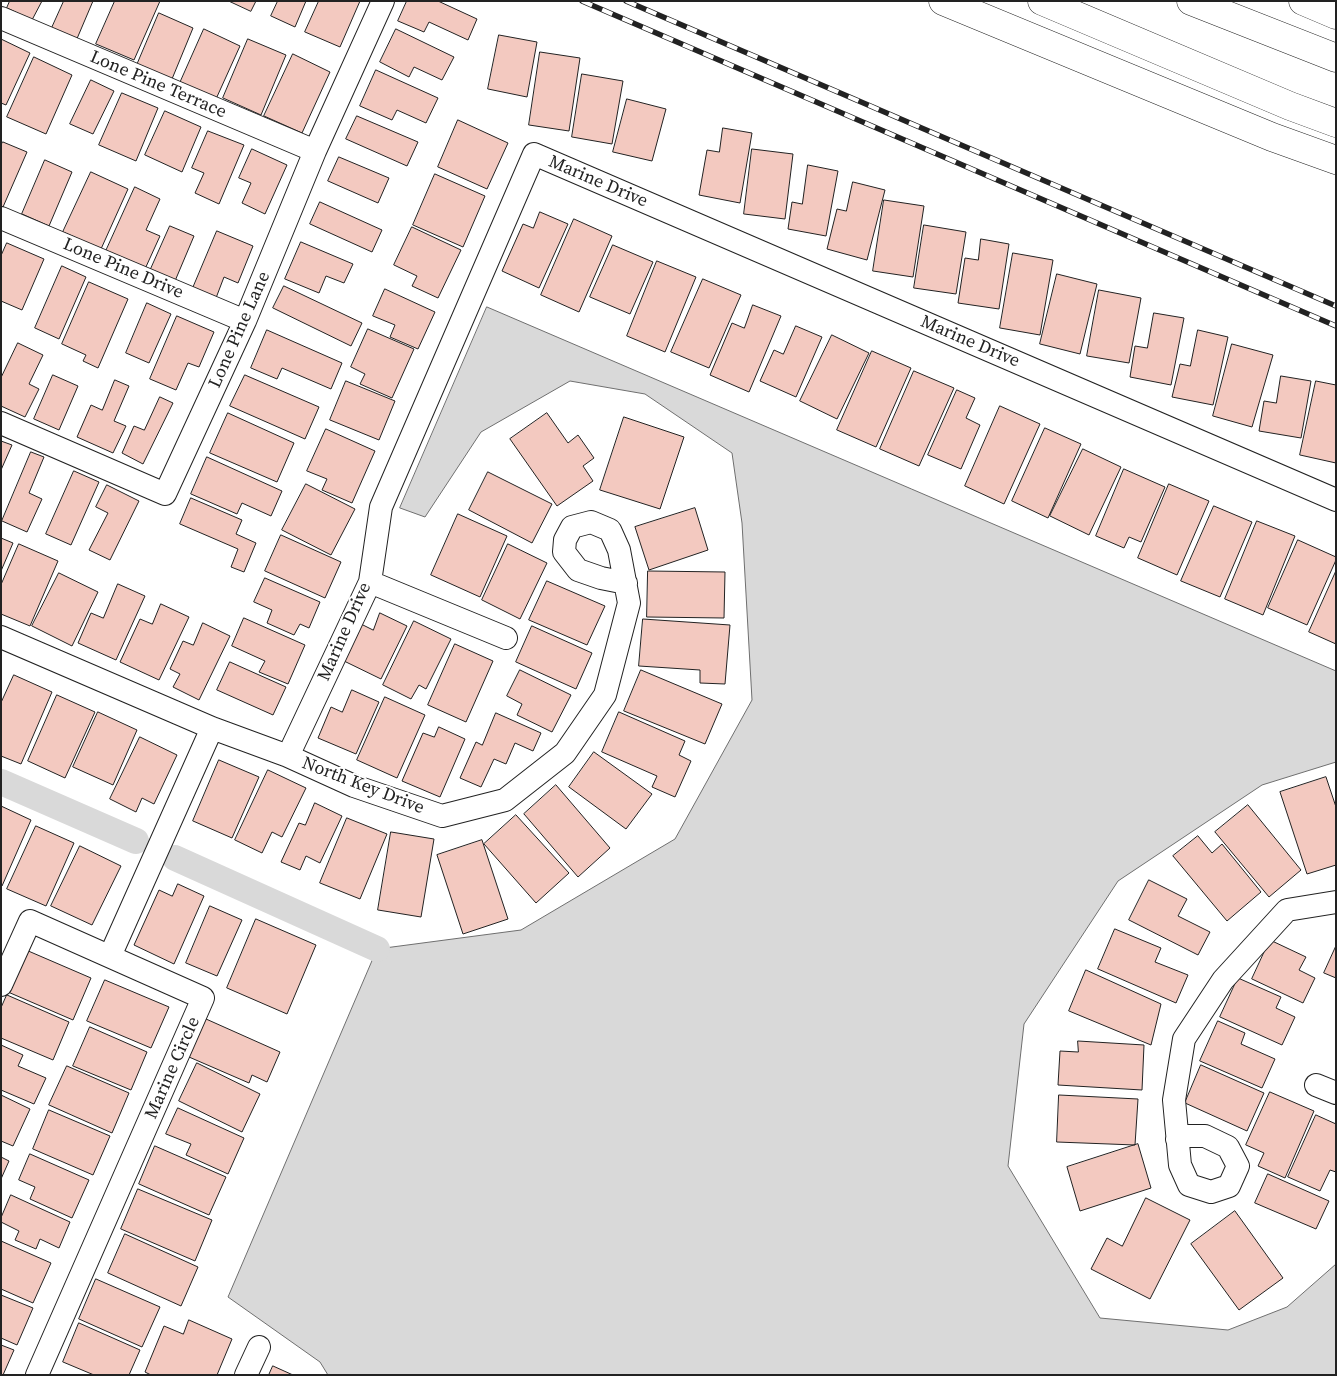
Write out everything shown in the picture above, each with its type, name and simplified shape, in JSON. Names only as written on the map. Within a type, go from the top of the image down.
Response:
[{"type":"highway","points":[[943,1],[1272,137],[1336,160]]},
{"type":"highway","points":[[1042,1],[1290,106],[1336,123]]},
{"type":"highway","points":[[1191,1],[1336,58]]},
{"type":"highway","points":[[1303,1],[1336,15]]},
{"type":"street","name":"Lone Pine Lane","points":[[1,423],[166,494],[246,321],[315,151],[383,1]]},
{"type":"street","name":"Lone Pine Terrace","points":[[1,18],[315,151]]},
{"type":"street","name":"Marine Drive","points":[[288,756],[370,582],[381,507],[534,154],[1336,500]]},
{"type":"street","name":"Lone Pine Drive","points":[[1,218],[246,321]]},
{"type":"street","points":[[370,582],[506,638]]},
{"type":"street","name":"North Key Drive","points":[[288,756],[354,786],[442,816],[505,800],[565,753],[605,695],[629,603],[626,583]]},
{"type":"street","points":[[1,637],[212,728],[288,756]]},
{"type":"street","points":[[110,956],[212,728]]},
{"type":"street","points":[[1177,1138],[1174,1100],[1184,1039],[1223,980],[1287,910],[1336,902]]},
{"type":"street","name":"Marine Circle","points":[[1,984],[30,921],[203,998],[37,1375]]},
{"type":"street","points":[[246,1375],[259,1347]]},
{"type":"shaded area","points":[[487,307],[1336,671],[1336,762],[1262,785],[1118,881],[1024,1024],[1008,1166],[1100,1318],[1228,1330],[1287,1307],[1336,1264],[1336,1375],[328,1375],[320,1362],[228,1297],[377,949],[521,930],[675,839],[752,700],[742,523],[732,453],[645,394],[570,381],[481,432],[425,517],[400,508]]},
{"type":"building","points":[[10,1],[42,1],[32,20],[7,8]]},
{"type":"building","points":[[64,1],[93,1],[76,41],[51,30]]},
{"type":"building","points":[[115,1],[160,1],[134,60],[96,44]]},
{"type":"building","points":[[229,1],[256,1],[251,11]]},
{"type":"building","points":[[278,1],[306,1],[295,27],[271,16]]},
{"type":"building","points":[[319,1],[360,1],[340,47],[305,32]]},
{"type":"building","points":[[407,1],[438,1],[477,19],[468,40],[429,22],[424,32],[398,21]]},
{"type":"building","points":[[159,13],[193,28],[172,79],[137,65]]},
{"type":"building","points":[[204,29],[240,46],[216,99],[180,83]]},
{"type":"building","points":[[396,29],[454,57],[442,80],[414,67],[409,77],[380,62]]},
{"type":"building","points":[[499,35],[537,42],[527,97],[488,89]]},
{"type":"building","points":[[1,39],[30,53],[6,105],[1,103]]},
{"type":"building","points":[[248,39],[286,55],[261,115],[223,98]]},
{"type":"building","points":[[540,52],[580,58],[569,131],[529,125]]},
{"type":"building","points":[[293,54],[330,72],[302,133],[264,116]]},
{"type":"building","points":[[34,57],[72,75],[46,134],[7,117]]},
{"type":"building","points":[[376,70],[438,98],[426,123],[397,110],[392,120],[360,106]]},
{"type":"building","points":[[582,74],[623,81],[612,144],[572,137]]},
{"type":"building","points":[[91,80],[114,91],[93,134],[70,124]]},
{"type":"building","points":[[122,93],[158,108],[136,161],[99,145]]},
{"type":"building","points":[[627,99],[666,109],[652,161],[613,152]]},
{"type":"building","points":[[165,111],[201,127],[182,172],[145,155]]},
{"type":"building","points":[[357,116],[418,142],[407,166],[346,139]]},
{"type":"building","points":[[458,120],[508,143],[487,189],[438,167]]},
{"type":"building","points":[[723,128],[752,133],[740,203],[699,195],[707,150],[719,152]]},
{"type":"building","points":[[208,131],[244,145],[219,204],[195,193],[204,173],[192,168]]},
{"type":"building","points":[[3,142],[27,152],[3,207],[1,206],[1,145]]},
{"type":"building","points":[[252,149],[287,165],[265,214],[242,203],[251,183],[239,178]]},
{"type":"building","points":[[752,149],[793,154],[785,219],[744,214]]},
{"type":"building","points":[[339,157],[389,178],[378,203],[328,181]]},
{"type":"building","points":[[45,160],[72,172],[49,226],[22,214]]},
{"type":"building","points":[[808,165],[838,171],[826,236],[788,229],[792,202],[802,204]]},
{"type":"building","points":[[91,172],[128,189],[101,249],[63,232]]},
{"type":"building","points":[[435,174],[485,196],[463,247],[413,225]]},
{"type":"building","points":[[853,182],[885,190],[867,260],[827,249],[837,209],[846,211]]},
{"type":"building","points":[[135,187],[160,199],[146,230],[160,236],[145,269],[106,251]]},
{"type":"building","points":[[884,200],[924,206],[913,277],[873,271]]},
{"type":"building","points":[[320,202],[382,230],[372,252],[310,224]]},
{"type":"building","points":[[540,212],[568,224],[539,288],[502,271],[523,224],[533,228]]},
{"type":"building","points":[[574,219],[612,236],[579,312],[541,295]]},
{"type":"building","points":[[924,225],[966,232],[956,294],[914,288]]},
{"type":"building","points":[[170,226],[194,236],[175,281],[150,271]]},
{"type":"building","points":[[412,227],[461,250],[438,298],[412,286],[417,276],[394,265]]},
{"type":"building","points":[[217,231],[253,246],[238,283],[224,277],[216,298],[193,288]]},
{"type":"building","points":[[981,239],[1009,244],[999,309],[958,303],[965,258],[978,260]]},
{"type":"building","points":[[301,242],[353,264],[344,283],[326,276],[319,293],[285,279]]},
{"type":"building","points":[[7,243],[44,259],[22,310],[1,301],[1,256]]},
{"type":"building","points":[[613,245],[653,262],[630,314],[590,297]]},
{"type":"building","points":[[1013,253],[1053,260],[1040,335],[1000,328]]},
{"type":"building","points":[[657,261],[696,277],[665,352],[627,336]]},
{"type":"building","points":[[62,266],[86,277],[59,339],[35,328]]},
{"type":"building","points":[[1057,274],[1097,284],[1080,354],[1040,344]]},
{"type":"building","points":[[703,279],[741,295],[709,368],[671,352]]},
{"type":"building","points":[[89,282],[128,299],[98,368],[83,361],[86,355],[62,344]]},
{"type":"building","points":[[284,286],[362,323],[351,346],[273,308]]},
{"type":"building","points":[[385,289],[435,312],[418,349],[390,337],[395,325],[373,316]]},
{"type":"building","points":[[1099,290],[1141,298],[1129,363],[1087,356]]},
{"type":"building","points":[[147,303],[171,314],[149,363],[126,353]]},
{"type":"building","points":[[753,305],[781,316],[749,392],[710,375],[732,323],[744,328]]},
{"type":"building","points":[[1154,313],[1184,318],[1171,385],[1130,377],[1135,346],[1147,348]]},
{"type":"building","points":[[177,316],[214,332],[199,367],[188,363],[176,390],[150,379]]},
{"type":"building","points":[[796,326],[822,337],[796,397],[760,381],[774,350],[783,354]]},
{"type":"building","points":[[368,329],[414,349],[392,398],[360,384],[365,374],[351,367]]},
{"type":"building","points":[[267,330],[342,363],[331,389],[282,368],[277,379],[251,368]]},
{"type":"building","points":[[1198,330],[1228,337],[1213,405],[1172,397],[1180,364],[1190,366]]},
{"type":"building","points":[[832,335],[869,353],[837,419],[800,401]]},
{"type":"building","points":[[18,343],[43,355],[29,384],[39,389],[25,417],[1,406],[1,378]]},
{"type":"building","points":[[1232,344],[1273,355],[1252,427],[1213,416]]},
{"type":"building","points":[[872,351],[911,368],[876,447],[837,430]]},
{"type":"building","points":[[914,371],[954,388],[919,466],[880,449]]},
{"type":"building","points":[[53,375],[78,386],[59,430],[34,419]]},
{"type":"building","points":[[245,375],[319,407],[305,439],[230,406]]},
{"type":"building","points":[[1281,376],[1311,381],[1301,438],[1259,431],[1264,401],[1276,403]]},
{"type":"building","points":[[115,380],[129,386],[114,421],[126,426],[113,453],[77,437],[91,405],[102,410]]},
{"type":"building","points":[[346,381],[395,401],[379,440],[330,420]]},
{"type":"building","points":[[1316,381],[1336,385],[1336,463],[1300,455]]},
{"type":"building","points":[[957,390],[975,398],[966,418],[980,425],[961,469],[928,455]]},
{"type":"building","points":[[160,397],[173,403],[143,464],[122,453],[134,426],[144,430]]},
{"type":"building","points":[[1000,406],[1040,424],[1004,504],[965,486]]},
{"type":"building","points":[[228,413],[294,443],[277,482],[210,453]]},
{"type":"building","points":[[547,413],[568,443],[578,435],[594,458],[583,466],[593,481],[557,506],[510,439]]},
{"type":"building","points":[[624,417],[684,437],[660,509],[600,490]]},
{"type":"building","points":[[1045,428],[1081,444],[1048,518],[1012,501]]},
{"type":"building","points":[[326,429],[375,451],[352,503],[322,490],[327,479],[307,471]]},
{"type":"building","points":[[1,441],[12,445],[1,470]]},
{"type":"building","points":[[1083,449],[1121,467],[1089,535],[1050,516]]},
{"type":"building","points":[[31,452],[44,457],[29,493],[42,499],[27,532],[2,521]]},
{"type":"building","points":[[207,457],[282,491],[271,516],[242,503],[237,514],[191,494]]},
{"type":"building","points":[[1124,469],[1165,487],[1141,542],[1129,537],[1124,548],[1096,536]]},
{"type":"building","points":[[74,471],[99,482],[71,545],[46,534]]},
{"type":"building","points":[[488,472],[552,504],[532,543],[469,510]]},
{"type":"building","points":[[306,484],[355,509],[331,555],[282,530]]},
{"type":"building","points":[[1169,484],[1209,501],[1177,575],[1138,558]]},
{"type":"building","points":[[107,485],[139,501],[110,560],[89,550],[108,513],[96,507]]},
{"type":"building","points":[[191,498],[242,520],[236,534],[256,543],[244,572],[231,567],[238,549],[180,524]]},
{"type":"building","points":[[1214,506],[1252,522],[1220,597],[1181,581]]},
{"type":"building","points":[[695,508],[708,550],[649,570],[635,527]]},
{"type":"building","points":[[458,514],[507,536],[480,597],[431,575]]},
{"type":"building","points":[[1257,521],[1295,536],[1263,615],[1225,599]]},
{"type":"building","points":[[281,535],[341,562],[325,598],[265,571]]},
{"type":"building","points":[[1,538],[13,543],[1,571]]},
{"type":"building","points":[[1298,540],[1336,557],[1307,625],[1268,608]]},
{"type":"building","points":[[19,544],[58,561],[30,626],[1,614],[1,585]]},
{"type":"building","points":[[508,544],[547,563],[520,619],[482,600]]},
{"type":"building","points":[[648,571],[725,572],[724,618],[647,617]]},
{"type":"building","points":[[1336,571],[1336,644],[1309,632]]},
{"type":"building","points":[[59,573],[98,592],[72,646],[32,626]]},
{"type":"building","points":[[265,578],[320,602],[309,628],[300,624],[294,635],[267,623],[272,610],[254,602]]},
{"type":"building","points":[[547,581],[605,606],[587,645],[529,620]]},
{"type":"building","points":[[118,584],[145,596],[116,660],[78,643],[91,613],[103,618]]},
{"type":"building","points":[[161,604],[189,617],[159,680],[120,662],[140,619],[152,624]]},
{"type":"building","points":[[380,613],[407,626],[381,679],[344,661],[361,624],[373,630]]},
{"type":"building","points":[[244,618],[305,645],[288,684],[259,672],[265,661],[232,646]]},
{"type":"building","points":[[643,619],[730,625],[725,684],[700,683],[700,670],[639,666]]},
{"type":"building","points":[[414,621],[451,639],[426,689],[419,685],[411,699],[383,685]]},
{"type":"building","points":[[203,623],[230,636],[199,700],[173,687],[180,674],[170,669],[183,641],[193,645]]},
{"type":"building","points":[[532,626],[592,653],[576,689],[516,662]]},
{"type":"building","points":[[455,644],[493,661],[466,722],[428,705]]},
{"type":"building","points":[[230,662],[286,687],[273,715],[217,690]]},
{"type":"building","points":[[520,670],[571,695],[552,732],[517,715],[522,704],[507,696]]},
{"type":"building","points":[[641,670],[722,704],[705,744],[624,711]]},
{"type":"building","points":[[14,675],[52,692],[21,764],[1,756],[1,703]]},
{"type":"building","points":[[352,690],[379,702],[356,754],[318,738],[331,707],[342,712]]},
{"type":"building","points":[[57,695],[95,712],[65,778],[28,761]]},
{"type":"building","points":[[385,697],[425,715],[397,778],[357,760]]},
{"type":"building","points":[[98,712],[137,730],[113,785],[73,767]]},
{"type":"building","points":[[619,712],[685,741],[679,755],[691,761],[675,797],[652,787],[657,776],[602,752]]},
{"type":"building","points":[[496,713],[541,733],[533,751],[515,743],[506,764],[494,759],[481,787],[460,778],[476,742],[482,745]]},
{"type":"building","points":[[439,727],[465,739],[440,797],[402,781],[423,733],[434,737]]},
{"type":"building","points":[[140,737],[177,755],[154,804],[142,798],[136,812],[110,799]]},
{"type":"building","points":[[594,752],[652,794],[626,829],[569,787]]},
{"type":"building","points":[[219,760],[259,777],[232,838],[193,821]]},
{"type":"building","points":[[268,770],[306,788],[282,837],[272,832],[262,853],[235,840]]},
{"type":"building","points":[[1326,777],[1336,807],[1336,865],[1307,874],[1280,792]]},
{"type":"building","points":[[556,785],[610,848],[578,877],[524,814]]},
{"type":"building","points":[[315,803],[342,816],[320,863],[306,856],[300,870],[281,862],[299,823],[305,825]]},
{"type":"building","points":[[1248,805],[1301,870],[1269,897],[1215,832]]},
{"type":"building","points":[[1,806],[31,820],[2,886],[1,886]]},
{"type":"building","points":[[516,815],[569,873],[536,903],[484,844]]},
{"type":"building","points":[[347,818],[387,834],[360,899],[320,883]]},
{"type":"building","points":[[36,826],[74,843],[46,906],[7,889]]},
{"type":"building","points":[[391,832],[434,839],[421,917],[378,910]]},
{"type":"building","points":[[1198,836],[1212,853],[1222,844],[1261,892],[1227,921],[1173,856]]},
{"type":"building","points":[[482,840],[508,919],[463,934],[437,855]]},
{"type":"building","points":[[80,846],[121,866],[92,925],[51,906]]},
{"type":"building","points":[[1149,880],[1187,899],[1178,916],[1210,932],[1198,955],[1129,920]]},
{"type":"building","points":[[178,884],[204,896],[174,964],[134,945],[159,890],[172,896]]},
{"type":"building","points":[[210,906],[242,920],[217,976],[186,963]]},
{"type":"building","points":[[256,919],[316,945],[287,1014],[227,988]]},
{"type":"building","points":[[1115,929],[1161,948],[1155,962],[1188,975],[1176,1003],[1098,969]]},
{"type":"building","points":[[1270,940],[1306,957],[1299,970],[1315,978],[1303,1003],[1252,979]]},
{"type":"building","points":[[1336,946],[1336,978],[1324,973]]},
{"type":"building","points":[[26,950],[91,978],[73,1020],[8,992]]},
{"type":"building","points":[[1086,970],[1161,1004],[1151,1045],[1069,1011]]},
{"type":"building","points":[[1238,978],[1281,997],[1276,1008],[1295,1017],[1282,1045],[1220,1017]]},
{"type":"building","points":[[105,980],[169,1007],[151,1048],[87,1021]]},
{"type":"building","points":[[7,995],[69,1022],[53,1060],[1,1038],[1,1008]]},
{"type":"building","points":[[206,1019],[280,1052],[267,1082],[252,1075],[249,1083],[189,1057]]},
{"type":"building","points":[[1218,1021],[1245,1033],[1241,1044],[1275,1059],[1262,1088],[1200,1061]]},
{"type":"building","points":[[90,1027],[147,1052],[131,1090],[73,1066]]},
{"type":"building","points":[[1078,1041],[1144,1045],[1142,1090],[1058,1085],[1060,1051],[1078,1052]]},
{"type":"building","points":[[1,1045],[23,1055],[18,1066],[46,1078],[34,1104],[1,1090]]},
{"type":"building","points":[[197,1063],[260,1094],[242,1132],[179,1101]]},
{"type":"building","points":[[1201,1065],[1264,1093],[1247,1131],[1185,1103]]},
{"type":"building","points":[[67,1066],[129,1093],[112,1133],[49,1105]]},
{"type":"building","points":[[1270,1092],[1314,1111],[1285,1178],[1258,1166],[1264,1153],[1246,1145]]},
{"type":"building","points":[[1,1095],[30,1109],[13,1146],[1,1141]]},
{"type":"building","points":[[1059,1095],[1138,1099],[1135,1145],[1057,1142]]},
{"type":"building","points":[[178,1108],[244,1138],[228,1174],[186,1155],[191,1144],[166,1134]]},
{"type":"building","points":[[49,1110],[110,1136],[93,1175],[33,1149]]},
{"type":"building","points":[[1316,1115],[1336,1124],[1336,1172],[1330,1170],[1320,1191],[1288,1177]]},
{"type":"building","points":[[1138,1144],[1151,1188],[1080,1211],[1067,1167]]},
{"type":"building","points":[[155,1146],[226,1177],[209,1215],[139,1184]]},
{"type":"building","points":[[30,1154],[89,1180],[72,1218],[30,1199],[35,1187],[19,1180]]},
{"type":"building","points":[[1,1157],[9,1161],[1,1179]]},
{"type":"building","points":[[1268,1174],[1329,1201],[1316,1229],[1255,1203]]},
{"type":"building","points":[[138,1189],[212,1220],[195,1261],[121,1229]]},
{"type":"building","points":[[11,1195],[70,1222],[59,1248],[40,1239],[36,1249],[15,1240],[19,1231],[1,1222]]},
{"type":"building","points":[[1146,1198],[1190,1220],[1150,1299],[1091,1269],[1107,1238],[1122,1246]]},
{"type":"building","points":[[1235,1211],[1283,1278],[1239,1310],[1191,1244]]},
{"type":"building","points":[[125,1234],[198,1267],[181,1306],[108,1273]]},
{"type":"building","points":[[1,1241],[51,1263],[33,1303],[1,1289]]},
{"type":"building","points":[[96,1279],[160,1307],[142,1347],[79,1319]]},
{"type":"building","points":[[1,1295],[33,1308],[17,1345],[1,1338]]},
{"type":"building","points":[[189,1320],[232,1339],[217,1375],[151,1375],[145,1372],[164,1326],[183,1334]]},
{"type":"building","points":[[79,1323],[140,1350],[129,1375],[94,1375],[63,1362]]},
{"type":"building","points":[[1,1345],[14,1350],[3,1375],[1,1375]]},
{"type":"building","points":[[273,1366],[293,1375],[269,1375]]},
{"type":"waterway","points":[[1,782],[136,841]]},
{"type":"waterway","points":[[175,858],[377,949]]},
{"type":"railway","points":[[582,1],[1336,326]]},
{"type":"railway","points":[[626,1],[1336,306]]}]
